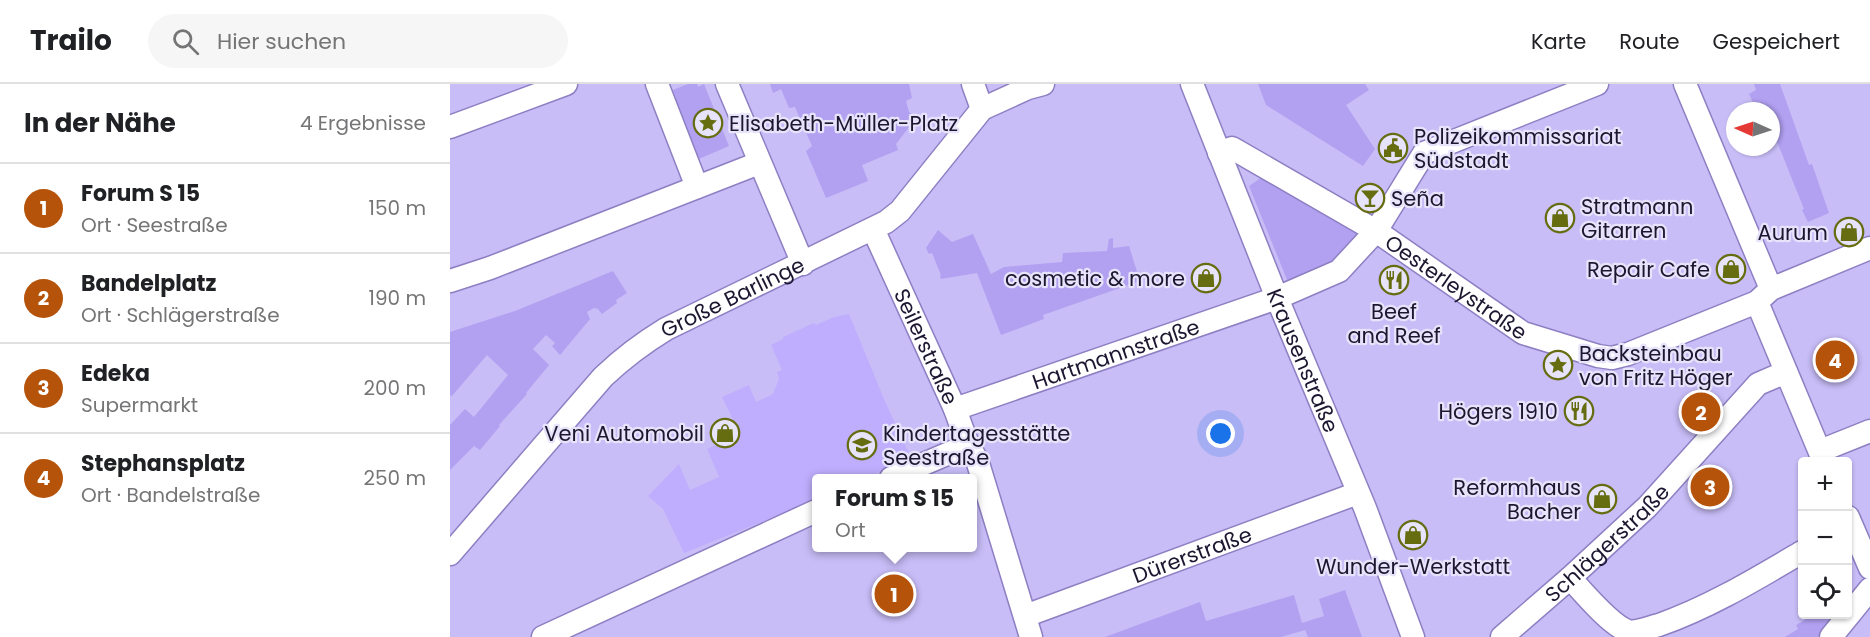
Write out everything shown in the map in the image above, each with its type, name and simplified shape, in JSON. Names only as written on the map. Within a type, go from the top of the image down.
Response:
[{"type":"street","points":[[450,127],[566,84]]},
{"type":"street","points":[[657,84],[697,187]]},
{"type":"street","points":[[726,84],[803,264]]},
{"type":"street","points":[[973,84],[982,109]]},
{"type":"street","name":"Große Barlinge","points":[[450,554],[603,377],[636,347],[666,329],[886,222],[900,211],[982,109],[1028,88],[1043,84]]},
{"type":"street","name":"Krausenstraße","points":[[1192,84],[1358,493],[1413,637]]},
{"type":"street","name":"Hartmannstraße","points":[[955,409],[1277,298],[1339,271],[1376,231],[1424,153],[1597,84]]},
{"type":"street","points":[[1685,84],[1764,296],[1786,372],[1822,456],[1870,431]]},
{"type":"street","name":"Oesterleystraße","points":[[1219,153],[1232,148],[1376,231],[1523,333],[1598,356],[1612,358],[1628,354],[1870,248]]},
{"type":"street","points":[[450,281],[490,268],[759,163]]},
{"type":"street","name":"Seilerstraße","points":[[873,229],[955,409],[968,445],[977,460],[1028,627]]},
{"type":"street","name":"Schlägerstraße","points":[[1502,637],[1647,507],[1758,384],[1786,372]]},
{"type":"street","points":[[900,474],[968,445]]},
{"type":"street","name":"Dürerstraße","points":[[1028,627],[1358,493]]},
{"type":"street","points":[[543,637],[812,513]]},
{"type":"street","points":[[1852,529],[1870,568]]},
{"type":"street","points":[[1570,578],[1614,623],[1629,632],[1685,616],[1724,597],[1798,555]]},
{"type":"street","points":[[1831,637],[1870,589]]},
{"type":"shaded area","points":[[688,84],[697,84],[698,87],[704,84],[729,146],[694,161],[670,101],[676,98],[673,90]]},
{"type":"shaded area","points":[[770,84],[909,84],[912,98],[906,101],[909,112],[917,117],[896,144],[898,150],[862,165],[868,181],[826,198],[806,151],[812,146],[795,107],[789,108],[781,89],[773,93]]},
{"type":"shaded area","points":[[1258,84],[1365,84],[1369,90],[1346,105],[1375,149],[1363,166],[1266,105]]},
{"type":"shaded area","points":[[1754,84],[1780,84],[1829,213],[1808,222],[1780,149],[1780,102],[1753,102],[1749,94],[1756,90]]},
{"type":"shaded area","points":[[1265,175],[1368,232],[1335,267],[1290,287],[1249,186]]},
{"type":"shaded area","points":[[938,230],[952,242],[973,234],[991,274],[1004,267],[1062,262],[1063,253],[1107,251],[1109,239],[1113,238],[1113,248],[1129,246],[1140,281],[1043,315],[1044,319],[1001,335],[977,273],[941,279],[932,253],[929,254],[926,248]]},
{"type":"shaded area","points":[[613,271],[627,293],[602,314],[594,308],[587,312],[590,319],[560,355],[552,346],[555,343],[546,335],[533,349],[549,365],[480,450],[474,446],[450,470],[450,425],[465,409],[474,417],[508,375],[487,355],[452,396],[450,395],[450,332],[515,311]]},
{"type":"shaded area","points":[[849,314],[911,458],[875,474],[812,474],[812,502],[684,553],[663,509],[648,496],[679,464],[690,490],[719,477],[707,449],[736,436],[739,432],[722,397],[749,385],[756,402],[773,394],[779,379],[777,372],[782,370],[771,345],[814,323],[816,325],[834,317]]},
{"type":"shaded area","points":[[1345,590],[1362,637],[1308,637],[1305,630],[1281,637],[1105,637],[1200,602],[1206,621],[1294,595],[1302,623],[1324,616],[1319,599]]},
{"type":"shaded area","points":[[1806,619],[1835,619],[1818,637],[1785,637],[1798,629],[1796,625]]},
{"type":"place","name":"Elisabeth-Müller-Platz","points":[[708,123]]},
{"type":"place","name":"Polizeikommissariat Südstadt","points":[[1393,148]]},
{"type":"place","name":"Seña","points":[[1370,198]]},
{"type":"place","name":"Stratmann Gitarren","points":[[1560,218]]},
{"type":"place","name":"Aurum","points":[[1849,232]]},
{"type":"place","name":"Repair Cafe","points":[[1731,269]]},
{"type":"place","name":"cosmetic & more","points":[[1206,278]]},
{"type":"place","name":"Beef and Reef","points":[[1394,280]]},
{"type":"place","name":"Stephansplatz","points":[[1835,360]]},
{"type":"place","name":"Backsteinbau von Fritz Höger","points":[[1558,365]]},
{"type":"place","name":"Högers 1910","points":[[1579,411]]},
{"type":"place","name":"Bandelplatz","points":[[1701,412]]},
{"type":"place","name":"Veni Automobil","points":[[725,433]]},
{"type":"place","name":"Kindertagesstätte Seestraße","points":[[862,445]]},
{"type":"place","name":"Edeka","points":[[1710,487]]},
{"type":"place","name":"Reformhaus Bacher","points":[[1602,499]]},
{"type":"place","name":"Wunder-Werkstatt","points":[[1413,535]]},
{"type":"place","name":"Forum S 15","points":[[894,594]]}]
